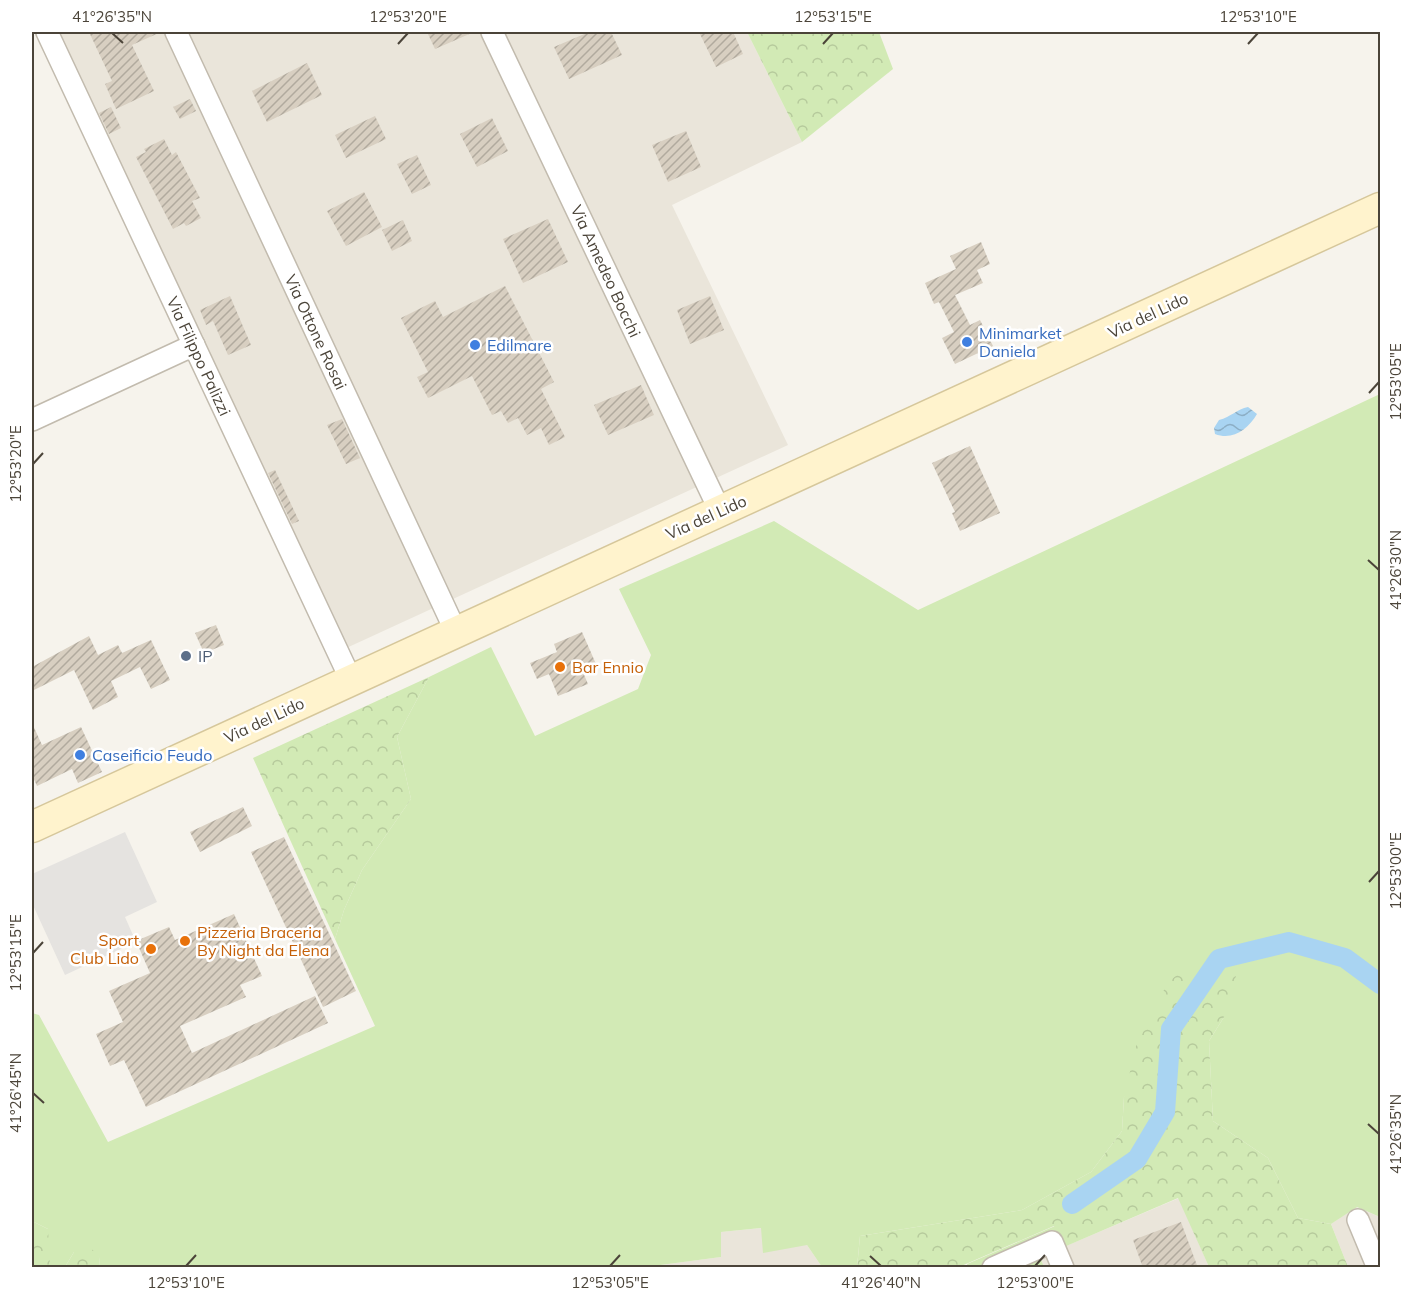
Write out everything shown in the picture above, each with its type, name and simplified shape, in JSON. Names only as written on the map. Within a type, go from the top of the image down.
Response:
[{"type":"main road","name":"Via del Lido","points":[[32,827],[1380,208]]},
{"type":"street","name":"Via Filippo Palizzi","points":[[47,32],[351,680]]},
{"type":"street","name":"Via Ottone Rosai","points":[[176,32],[456,632]]},
{"type":"street","name":"Via Amedeo Bocchi","points":[[492,32],[720,511]]},
{"type":"street","points":[[32,420],[194,345]]},
{"type":"street","points":[[1358,1220],[1378,1268]]},
{"type":"street","points":[[993,1268],[1052,1242],[1063,1268]]},
{"type":"shaded area","points":[[35,32],[747,32],[802,142],[672,205],[788,445],[329,656]]},
{"type":"shaded area","points":[[125,832],[157,902],[125,917],[136,942],[65,975],[32,903],[32,874]]},
{"type":"shaded area","points":[[1179,1198],[1209,1267],[1044,1267],[1040,1257]]},
{"type":"shaded area","points":[[1356,1207],[1380,1217],[1380,1267],[1348,1267],[1331,1224]]},
{"type":"shaded area","points":[[762,1228],[807,1245],[822,1267],[638,1268],[721,1257],[721,1232]]},
{"type":"green space","points":[[747,32],[879,32],[893,69],[802,142]]},
{"type":"green space","points":[[1380,394],[1380,1217],[1357,1207],[1331,1224],[1298,1218],[1268,1158],[1213,1121],[1209,1041],[1224,1017],[1124,1097],[1122,1131],[1091,1172],[1022,1210],[860,1236],[857,1267],[822,1267],[807,1245],[763,1253],[761,1228],[721,1232],[721,1257],[638,1268],[100,1268],[99,1257],[74,1252],[65,1267],[48,1267],[48,1229],[32,1221],[32,1013],[39,1015],[108,1142],[375,1026],[335,939],[344,910],[362,870],[411,799],[397,737],[429,677],[491,647],[535,736],[638,689],[651,655],[619,589],[774,521],[918,610]]},
{"type":"green space","points":[[429,677],[397,737],[411,799],[362,870],[344,910],[335,939],[253,758]]},
{"type":"green space","points":[[1186,968],[1236,976],[1224,1017],[1209,1041],[1213,1121],[1268,1158],[1298,1218],[1331,1224],[1348,1267],[1209,1267],[1178,1198],[1064,1247],[1054,1226],[959,1267],[857,1268],[860,1236],[1022,1210],[1091,1172],[1122,1131],[1124,1097],[1136,1046],[1168,982]]},
{"type":"green space","points":[[32,1221],[48,1229],[50,1267],[32,1267]]},
{"type":"green space","points":[[1055,1226],[1064,1247],[1040,1257],[1044,1267],[968,1268],[967,1264]]},
{"type":"green space","points":[[89,1246],[99,1257],[100,1267],[65,1267],[74,1252]]},
{"type":"water","points":[[1248,407],[1257,414],[1245,429],[1228,436],[1215,434],[1214,428],[1219,420]]},
{"type":"building","points":[[89,32],[161,32],[132,45],[154,91],[116,109],[105,84],[112,81]]},
{"type":"building","points":[[427,32],[474,32],[435,49]]},
{"type":"building","points":[[589,32],[611,32],[622,55],[569,79],[554,47]]},
{"type":"building","points":[[699,32],[733,32],[743,54],[716,67]]},
{"type":"building","points":[[307,63],[322,95],[267,122],[252,91]]},
{"type":"building","points":[[190,99],[196,111],[180,119],[173,107]]},
{"type":"building","points":[[111,107],[121,128],[109,134],[99,113]]},
{"type":"building","points":[[375,116],[386,139],[346,158],[335,135]]},
{"type":"building","points":[[492,118],[508,151],[477,167],[460,134]]},
{"type":"building","points":[[686,131],[701,167],[668,182],[652,145]]},
{"type":"building","points":[[164,139],[172,155],[176,152],[200,198],[192,201],[201,218],[186,226],[184,223],[173,229],[136,157],[146,152],[144,149]]},
{"type":"building","points":[[417,155],[431,185],[412,194],[397,164]]},
{"type":"building","points":[[364,192],[382,227],[346,246],[327,211]]},
{"type":"building","points":[[548,219],[568,262],[523,283],[503,239]]},
{"type":"building","points":[[403,220],[412,241],[392,251],[382,230]]},
{"type":"building","points":[[981,242],[990,264],[977,270],[983,283],[955,295],[970,325],[980,320],[993,346],[955,364],[942,338],[954,332],[939,302],[934,304],[925,283],[956,269],[950,256]]},
{"type":"building","name":"Edilmare","points":[[505,286],[554,382],[541,389],[565,437],[549,445],[541,428],[527,435],[518,418],[508,423],[501,411],[492,415],[472,376],[428,398],[417,377],[428,372],[401,318],[435,301],[443,317]]},
{"type":"building","points":[[230,296],[251,345],[228,355],[213,321],[206,325],[200,310]]},
{"type":"building","points":[[710,296],[724,330],[690,344],[677,310]]},
{"type":"building","points":[[641,385],[654,415],[608,435],[594,405]]},
{"type":"building","points":[[342,419],[360,458],[346,464],[327,425]]},
{"type":"building","points":[[970,446],[1000,513],[960,531],[952,513],[955,512],[932,463]]},
{"type":"building","points":[[275,470],[299,521],[292,524],[268,473]]},
{"type":"building","points":[[216,625],[224,645],[204,653],[195,633]]},
{"type":"building","name":"Bar Ennio","points":[[582,632],[596,664],[582,670],[588,684],[558,696],[549,674],[537,679],[530,663],[557,652],[554,644]]},
{"type":"building","points":[[89,636],[98,655],[118,645],[122,653],[151,640],[170,680],[151,689],[140,667],[111,681],[118,697],[93,710],[74,670],[32,691],[32,667]]},
{"type":"building","points":[[32,723],[42,745],[81,727],[102,772],[78,783],[72,769],[37,786],[32,775]]},
{"type":"building","points":[[243,807],[252,826],[200,852],[190,832]]},
{"type":"building","points":[[284,837],[356,991],[323,1007],[251,852]]},
{"type":"building","points":[[234,914],[262,976],[240,985],[246,997],[180,1026],[192,1053],[315,996],[328,1023],[146,1107],[124,1060],[110,1066],[96,1034],[123,1022],[109,991],[150,973],[136,941],[169,927],[175,940]]},
{"type":"building","points":[[1181,1222],[1198,1268],[1143,1268],[1133,1240]]},
{"type":"waterway","points":[[1072,1204],[1137,1159],[1165,1112],[1171,1029],[1219,959],[1289,942],[1345,958],[1380,984]]},
{"type":"place","name":"Minimarket Daniela","points":[[967,342]]},
{"type":"place","name":"Edilmare","points":[[475,345]]},
{"type":"place","name":"IP","points":[[186,656]]},
{"type":"place","name":"Bar Ennio","points":[[560,667]]},
{"type":"place","name":"Caseificio Feudo","points":[[80,755]]},
{"type":"place","name":"Pizzeria Braceria By Night da Elena","points":[[185,941]]},
{"type":"place","name":"Sport Club Lido","points":[[151,949]]}]
